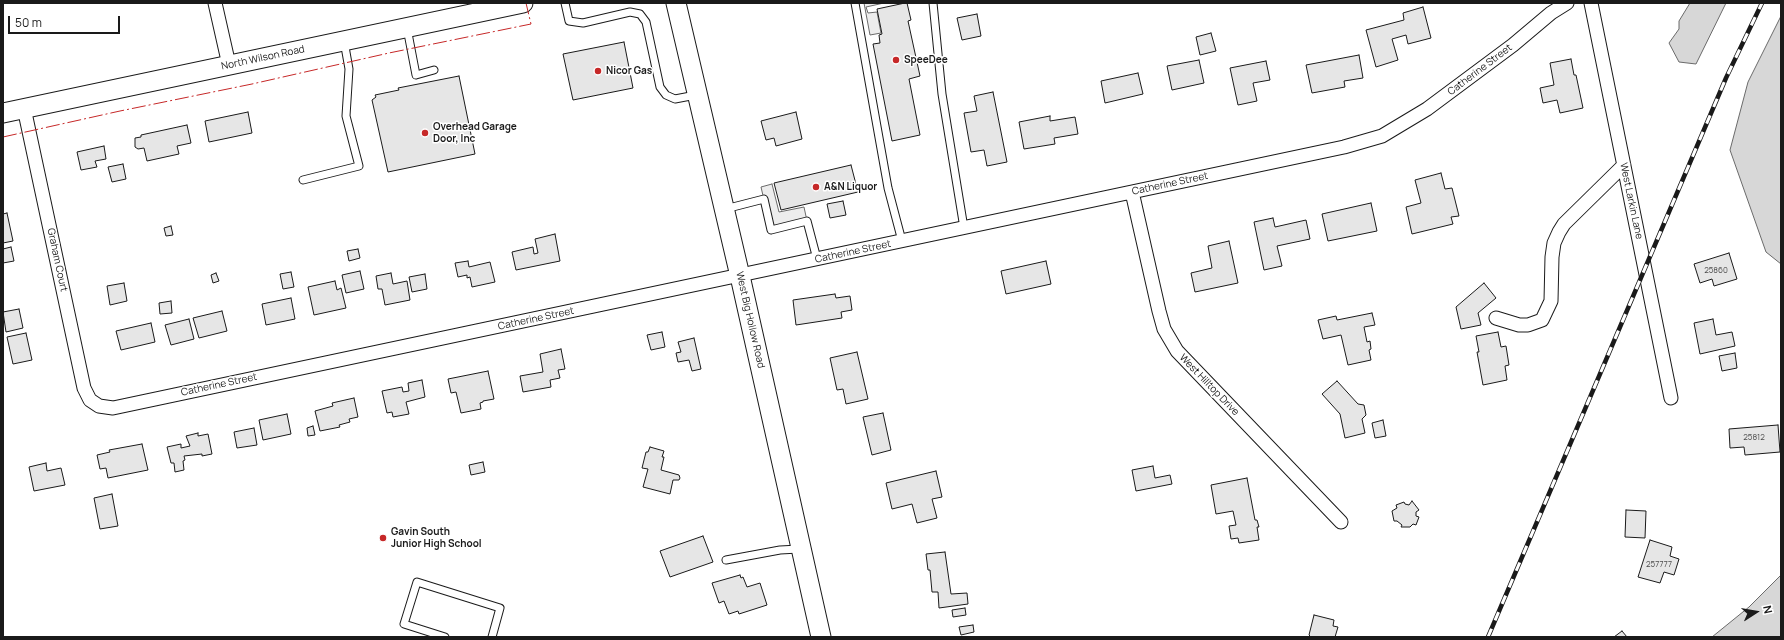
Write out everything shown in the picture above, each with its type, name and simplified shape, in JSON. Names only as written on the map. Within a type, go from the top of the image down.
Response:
[{"type":"main road","name":"North Wilson Road","points":[[3,113],[523,3]]},
{"type":"main road","name":"West Big Hollow Road","points":[[676,3],[740,276],[821,637]]},
{"type":"street","points":[[215,3],[229,65]]},
{"type":"street","name":"Catherine Street","points":[[99,406],[113,408],[1344,147],[1382,136],[1427,109],[1513,45],[1551,13],[1567,3]]},
{"type":"street","name":"West Larkin Lane","points":[[1591,3],[1671,398]]},
{"type":"street","name":"Graham Court","points":[[24,108],[84,388],[90,400],[99,406]]},
{"type":"street","points":[[1496,318],[1519,325],[1528,325],[1542,320],[1551,301],[1552,257],[1554,243],[1558,232],[1564,224],[1624,165]]},
{"type":"street","name":"West Hilltop Drive","points":[[1132,192],[1164,329],[1177,351],[1341,522]]},
{"type":"lane","points":[[565,3],[569,21],[583,23],[630,12],[640,14],[646,22],[660,87],[666,95],[676,99],[698,95]]},
{"type":"lane","points":[[855,3],[888,188],[902,241]]},
{"type":"lane","points":[[933,3],[942,94],[964,228]]},
{"type":"lane","points":[[407,27],[416,75],[434,70]]},
{"type":"lane","points":[[303,180],[358,166],[346,116],[349,68],[344,41]]},
{"type":"lane","points":[[724,209],[764,200],[771,230],[807,221],[817,259]]},
{"type":"lane","points":[[726,560],[780,550],[802,549]]},
{"type":"lane","points":[[446,637],[404,624],[417,582],[500,608],[492,637]]},
{"type":"shaded area","points":[[864,3],[884,3],[866,7],[868,13],[877,12],[881,33],[870,35]]},
{"type":"shaded area","points":[[1690,3],[1726,3],[1696,64],[1679,62],[1669,43],[1679,29],[1679,21]]},
{"type":"shaded area","points":[[1781,16],[1781,264],[1766,252],[1730,150],[1748,82]]},
{"type":"shaded area","points":[[772,184],[779,212],[804,207],[807,221],[771,230],[761,187]]},
{"type":"shaded area","points":[[1781,575],[1781,637],[1712,637],[1749,607]]},
{"type":"building","name":"SpeeDee","points":[[907,3],[911,20],[908,21],[920,76],[909,79],[920,135],[892,141],[873,44],[880,43],[879,35],[882,34],[877,9]]},
{"type":"building","points":[[1423,7],[1431,38],[1408,44],[1406,35],[1392,39],[1398,60],[1376,67],[1366,30],[1404,20],[1403,13]]},
{"type":"building","points":[[977,14],[981,36],[962,40],[957,18]]},
{"type":"building","points":[[1211,33],[1216,51],[1200,55],[1196,37]]},
{"type":"building","name":"Nicor Gas","points":[[624,42],[633,88],[573,100],[563,54]]},
{"type":"building","points":[[1359,55],[1363,78],[1344,81],[1345,87],[1312,93],[1306,65]]},
{"type":"building","points":[[1571,59],[1583,108],[1560,113],[1557,100],[1543,103],[1540,88],[1554,85],[1550,63]]},
{"type":"building","points":[[1199,60],[1204,83],[1172,90],[1167,66]]},
{"type":"building","points":[[1266,61],[1270,80],[1253,83],[1257,101],[1238,105],[1230,68]]},
{"type":"building","points":[[1138,73],[1143,94],[1105,103],[1101,81]]},
{"type":"building","name":"Overhead Garage Door, Inc","points":[[459,76],[475,154],[388,172],[372,100],[376,97],[375,95],[399,90],[398,88]]},
{"type":"building","points":[[993,92],[1007,162],[987,166],[984,150],[971,152],[964,113],[977,111],[974,96]]},
{"type":"building","points":[[248,112],[252,133],[209,142],[205,121]]},
{"type":"building","points":[[796,112],[802,139],[776,146],[774,138],[766,140],[761,121]]},
{"type":"building","points":[[1050,116],[1050,121],[1075,117],[1078,134],[1054,138],[1055,144],[1024,149],[1019,122]]},
{"type":"building","points":[[187,125],[191,143],[177,146],[179,154],[147,161],[144,148],[138,149],[135,147],[135,138],[141,137],[141,135]]},
{"type":"building","points":[[104,146],[106,159],[95,161],[97,167],[81,170],[77,152]]},
{"type":"building","points":[[123,164],[126,179],[112,182],[108,167]]},
{"type":"building","name":"A&N Liquor","points":[[851,165],[858,192],[781,210],[774,183]]},
{"type":"building","points":[[1441,173],[1445,189],[1452,188],[1459,216],[1451,217],[1453,224],[1412,234],[1406,207],[1421,203],[1415,180]]},
{"type":"building","points":[[843,201],[846,215],[830,218],[827,204]]},
{"type":"building","points":[[1371,203],[1377,231],[1328,241],[1322,214]]},
{"type":"building","points":[[7,213],[13,241],[3,243],[3,214]]},
{"type":"building","points":[[1273,218],[1275,227],[1306,220],[1310,239],[1277,246],[1282,266],[1264,270],[1254,222]]},
{"type":"building","points":[[171,226],[173,235],[166,236],[164,228]]},
{"type":"building","points":[[555,234],[560,261],[516,270],[512,252],[533,247],[534,254],[538,253],[535,239]]},
{"type":"building","points":[[1229,241],[1238,283],[1195,292],[1191,273],[1212,268],[1208,246]]},
{"type":"building","points":[[11,247],[14,261],[3,263],[3,249]]},
{"type":"building","points":[[358,249],[360,258],[349,261],[347,251]]},
{"type":"building","points":[[1729,253],[1737,279],[1714,286],[1712,279],[1700,283],[1694,264]]},
{"type":"building","points":[[468,261],[469,267],[490,262],[495,282],[472,287],[470,277],[467,278],[467,275],[458,277],[455,263]]},
{"type":"building","points":[[1046,261],[1051,284],[1006,294],[1001,271]]},
{"type":"building","points":[[360,271],[364,289],[346,293],[342,275]]},
{"type":"building","points":[[291,272],[294,287],[283,289],[280,274]]},
{"type":"building","points":[[216,273],[219,281],[213,283],[211,275]]},
{"type":"building","points":[[391,273],[393,284],[407,281],[410,300],[385,305],[382,289],[378,289],[376,276]]},
{"type":"building","points":[[425,274],[427,289],[412,292],[409,277]]},
{"type":"building","points":[[335,281],[337,290],[341,288],[346,308],[314,315],[308,287]]},
{"type":"building","points":[[124,283],[127,301],[110,305],[107,286]]},
{"type":"building","points":[[1484,283],[1496,298],[1478,313],[1481,325],[1461,329],[1456,307]]},
{"type":"building","points":[[835,294],[836,298],[850,296],[852,310],[841,312],[842,318],[796,325],[793,300]]},
{"type":"building","points":[[291,298],[295,319],[266,325],[262,304]]},
{"type":"building","points":[[171,301],[172,313],[160,314],[159,303]]},
{"type":"building","points":[[19,309],[23,328],[6,332],[3,312]]},
{"type":"building","points":[[222,311],[227,331],[199,338],[193,318]]},
{"type":"building","points":[[1372,313],[1375,325],[1364,327],[1367,342],[1370,341],[1371,349],[1369,350],[1371,360],[1348,365],[1341,335],[1323,339],[1318,320],[1336,316],[1337,320]]},
{"type":"building","points":[[189,319],[194,339],[171,345],[165,325]]},
{"type":"building","points":[[1713,319],[1716,335],[1732,332],[1735,346],[1700,354],[1694,323]]},
{"type":"building","points":[[151,323],[155,342],[121,350],[116,331]]},
{"type":"building","points":[[662,332],[665,347],[651,350],[647,335]]},
{"type":"building","points":[[1498,332],[1501,347],[1506,346],[1509,365],[1505,366],[1507,380],[1483,385],[1477,352],[1479,352],[1476,336]]},
{"type":"building","points":[[26,333],[32,360],[13,364],[7,337]]},
{"type":"building","points":[[694,338],[701,369],[692,371],[689,360],[678,362],[676,353],[681,352],[678,342]]},
{"type":"building","points":[[561,349],[565,369],[558,370],[560,378],[550,380],[551,387],[523,392],[520,376],[543,372],[540,354]]},
{"type":"building","points":[[857,352],[868,399],[846,404],[843,389],[837,390],[830,358]]},
{"type":"building","points":[[1735,353],[1737,368],[1722,371],[1719,356]]},
{"type":"building","points":[[488,371],[494,399],[480,403],[481,409],[461,413],[456,392],[451,393],[448,379]]},
{"type":"building","points":[[422,380],[425,397],[406,402],[409,414],[393,417],[392,412],[387,413],[382,391],[402,387],[403,392],[409,391],[408,383]]},
{"type":"building","points":[[1337,381],[1358,404],[1364,405],[1366,415],[1362,419],[1365,433],[1345,438],[1340,414],[1322,394]]},
{"type":"building","points":[[354,398],[358,417],[349,419],[350,422],[339,425],[340,427],[320,431],[315,411],[333,406],[332,403]]},
{"type":"building","points":[[883,413],[891,450],[872,455],[863,417]]},
{"type":"building","points":[[287,414],[291,434],[263,440],[259,420]]},
{"type":"building","points":[[1383,420],[1386,436],[1375,438],[1372,423]]},
{"type":"building","points":[[1778,425],[1780,452],[1745,455],[1744,447],[1730,448],[1729,429]]},
{"type":"building","points":[[313,426],[315,435],[308,436],[307,428]]},
{"type":"building","points":[[254,428],[257,445],[237,448],[234,432]]},
{"type":"building","points":[[198,433],[198,436],[208,434],[212,454],[202,456],[202,454],[184,456],[184,470],[175,472],[174,463],[171,463],[167,447],[181,444],[181,448],[190,446],[186,436]]},
{"type":"building","points":[[142,444],[148,470],[108,478],[106,468],[100,469],[97,455],[110,452],[109,450]]},
{"type":"building","points":[[650,447],[664,451],[661,470],[679,475],[679,480],[673,480],[670,494],[643,487],[648,469],[642,468],[646,452],[648,452]]},
{"type":"building","points":[[483,462],[485,472],[471,475],[469,465]]},
{"type":"building","points":[[46,463],[47,471],[61,468],[65,485],[34,491],[29,467]]},
{"type":"building","points":[[1153,466],[1155,478],[1170,475],[1172,484],[1136,491],[1132,470]]},
{"type":"building","points":[[936,471],[942,497],[932,499],[937,518],[917,523],[912,504],[892,509],[886,483]]},
{"type":"building","points":[[1247,478],[1255,520],[1257,520],[1259,527],[1257,527],[1259,540],[1239,543],[1238,538],[1231,539],[1229,526],[1236,525],[1233,511],[1216,514],[1211,485]]},
{"type":"building","points":[[112,494],[118,526],[100,529],[94,498]]},
{"type":"building","points":[[1412,501],[1419,510],[1416,512],[1416,516],[1419,517],[1416,525],[1413,524],[1410,527],[1401,527],[1402,525],[1397,521],[1394,521],[1392,511],[1397,508],[1396,505],[1404,502],[1405,504],[1409,505]]},
{"type":"building","points":[[1626,510],[1646,511],[1645,538],[1625,537]]},
{"type":"building","points":[[703,536],[713,562],[670,577],[660,551]]},
{"type":"building","points":[[1650,540],[1672,547],[1670,556],[1679,559],[1674,575],[1664,572],[1660,583],[1638,577]]},
{"type":"building","points":[[945,552],[951,594],[967,593],[968,604],[939,608],[938,592],[932,592],[930,570],[928,570],[926,554]]},
{"type":"building","points":[[740,575],[741,578],[743,577],[747,587],[760,583],[767,605],[739,614],[738,611],[729,614],[724,601],[719,603],[712,583]]},
{"type":"building","points":[[965,608],[966,615],[953,617],[952,610]]},
{"type":"building","points":[[1314,615],[1334,620],[1333,626],[1338,627],[1335,637],[1311,637],[1309,635]]},
{"type":"building","points":[[973,625],[974,632],[961,635],[959,627]]},
{"type":"building","points":[[1622,631],[1627,637],[1614,637]]},
{"type":"railway","points":[[1488,637],[1726,78],[1762,3]]},
{"type":"power","points":[[3,137],[389,53],[531,24],[526,3]]},
{"type":"place","name":"SpeeDee","points":[[896,60]]},
{"type":"place","name":"Nicor Gas","points":[[598,71]]},
{"type":"place","name":"Overhead Garage Door, Inc","points":[[425,133]]},
{"type":"place","name":"A&N Liquor","points":[[816,187]]},
{"type":"place","name":"Gavin South Junior High School","points":[[383,538]]}]
